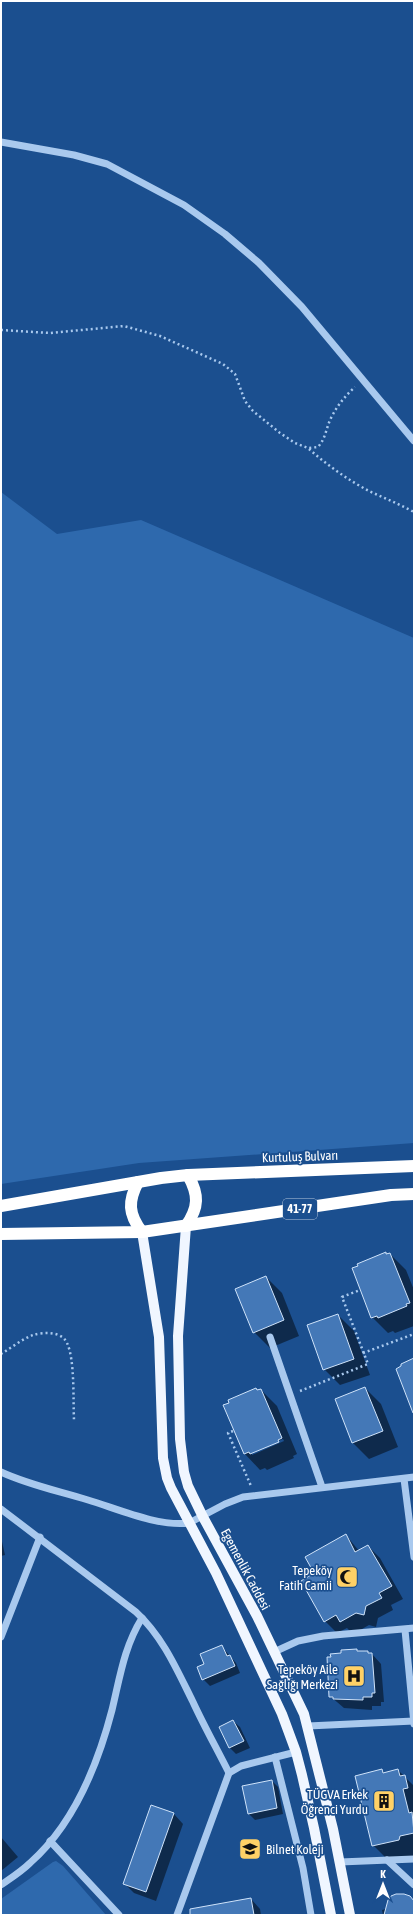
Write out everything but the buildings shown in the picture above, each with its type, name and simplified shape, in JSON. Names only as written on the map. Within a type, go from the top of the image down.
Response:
[{"type":"highway","name":"Kurtuluş Bulvarı","points":[[188,1175],[414,1166]]},
{"type":"highway","points":[[1,1206],[138,1182],[188,1175],[197,1194],[193,1216],[186,1226],[142,1232],[1,1234]]},
{"type":"highway","points":[[138,1182],[132,1194],[130,1204],[135,1223],[142,1232]]},
{"type":"highway","name":"41-77","points":[[186,1226],[391,1195],[414,1194]]},
{"type":"main road","name":"Egemenlik Caddesi","points":[[186,1226],[178,1314],[180,1440],[184,1472],[188,1486],[274,1652],[308,1726],[340,1862],[350,1915]]},
{"type":"main road","points":[[142,1232],[159,1337],[165,1470],[171,1488],[216,1572],[273,1693],[296,1752],[314,1828],[331,1915]]},
{"type":"street","points":[[1,142],[74,155],[107,164],[184,205],[225,234],[259,263],[302,306],[414,441]]},
{"type":"street","points":[[270,1337],[322,1487]]},
{"type":"street","points":[[1,1472],[30,1483],[157,1520],[189,1523],[225,1504],[255,1495],[414,1477]]},
{"type":"street","points":[[404,1478],[414,1556]]},
{"type":"street","points":[[1,1509],[40,1537],[142,1618],[164,1646],[229,1773]]},
{"type":"street","points":[[1,1637],[40,1537]]},
{"type":"street","points":[[1,1885],[30,1863],[50,1841],[63,1824],[77,1801],[98,1753],[112,1710],[121,1666],[134,1632],[142,1618]]},
{"type":"street","points":[[274,1652],[298,1642],[318,1637],[414,1628]]},
{"type":"street","points":[[308,1726],[414,1722],[405,1630]]},
{"type":"street","points":[[177,1915],[229,1773],[241,1766],[296,1752]]},
{"type":"street","points":[[275,1757],[300,1854],[311,1915]]},
{"type":"street","points":[[50,1841],[119,1915]]},
{"type":"street","points":[[340,1862],[414,1859]]},
{"type":"street","points":[[388,1860],[414,1884]]},
{"type":"path","points":[[1,330],[50,333],[124,326],[160,336],[223,364],[235,374],[245,401],[253,411],[280,433],[295,443],[308,448],[340,473],[363,487],[414,512]]},
{"type":"path","points":[[308,448],[318,447],[324,440],[331,419],[341,402],[363,380]]},
{"type":"path","points":[[290,1395],[368,1364],[342,1297],[360,1290]]},
{"type":"path","points":[[1,1354],[33,1335],[49,1333],[59,1336],[67,1342],[71,1363],[74,1420]]},
{"type":"path","points":[[363,1353],[414,1334]]},
{"type":"path","points":[[233,1431],[228,1433],[255,1495]]},
{"type":"shaded area","points":[[1,492],[57,534],[141,520],[414,638],[414,1143],[139,1163],[1,1184]]},
{"type":"shaded area","points":[[56,1861],[63,1866],[106,1915],[1,1915],[1,1899]]},
{"type":"place","name":"Tepeköy Fatih Camii","points":[[347,1577]]},
{"type":"place","name":"Tepeköy Aile Sağlığı Merkezi","points":[[354,1676]]},
{"type":"place","name":"TÜGVA Erkek Öğrenci Yurdu","points":[[384,1801]]},
{"type":"place","name":"Bilnet Koleji","points":[[250,1849]]}]
